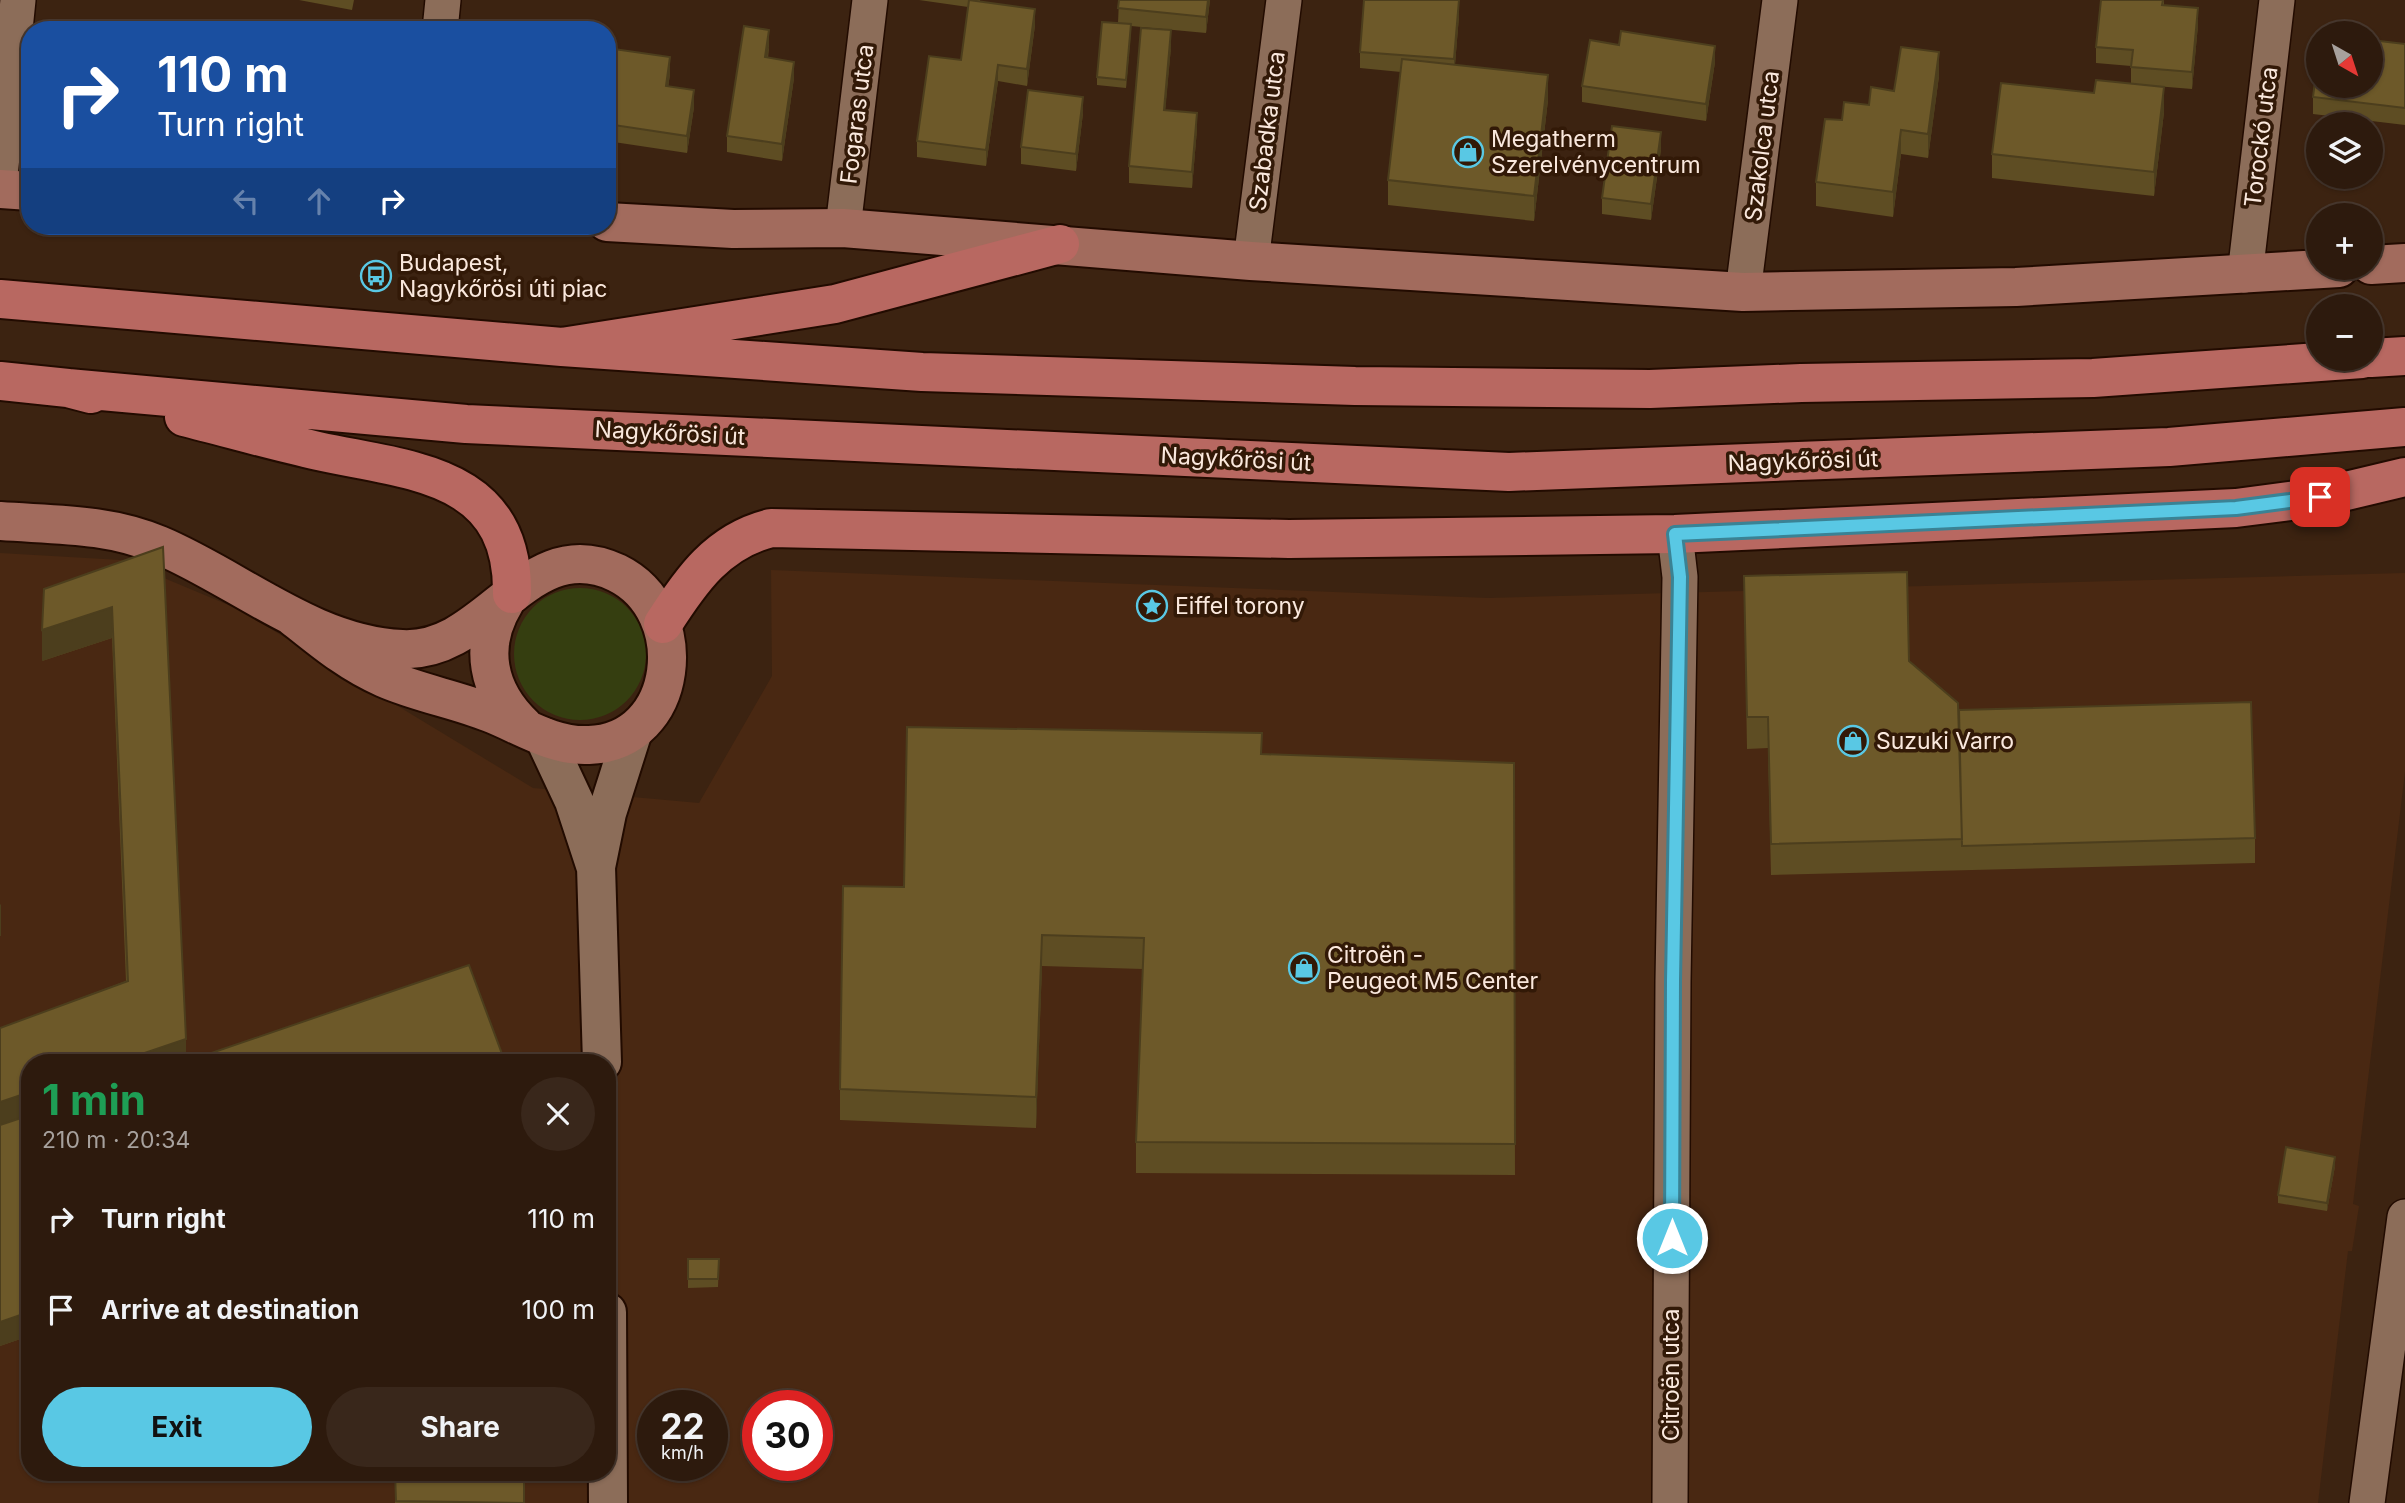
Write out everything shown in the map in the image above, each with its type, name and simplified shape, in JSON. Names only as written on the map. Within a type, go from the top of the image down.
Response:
[{"type":"main road","points":[[0,189],[21,190]]},
{"type":"main road","points":[[616,222],[733,229],[843,228],[1251,261],[1743,292],[2015,287],[2306,270]]},
{"type":"main road","points":[[562,347],[835,304],[1060,244]]},
{"type":"main road","points":[[2383,264],[2405,263]]},
{"type":"main road","points":[[0,299],[562,347],[922,372],[1354,386],[1650,389],[1801,383],[2093,378],[2306,363]]},
{"type":"main road","points":[[2383,357],[2405,356]]},
{"type":"main road","points":[[0,381],[68,388],[443,479],[473,498],[498,528],[512,572],[508,598],[490,635],[490,672],[497,693],[509,712],[534,732]]},
{"type":"main road","name":"Nagykőrösi út","points":[[68,388],[466,424],[1509,472],[2169,447],[2405,427]]},
{"type":"main road","points":[[663,624],[705,564],[734,542],[771,528],[1289,539],[1675,534],[2236,508],[2320,497],[2405,477]]},
{"type":"main road","points":[[0,521],[75,525],[123,533],[155,543],[190,559],[292,615],[350,639],[403,650],[439,644],[452,638],[508,598],[525,582],[549,568],[577,564],[605,567],[630,580],[650,599],[663,624],[668,656],[664,683],[655,705],[633,731],[611,741],[589,745],[534,732],[383,678],[341,656],[292,615]]},
{"type":"street","points":[[0,176],[18,0]]},
{"type":"street","points":[[441,21],[443,0]]},
{"type":"street","name":"Fogaras utca","points":[[843,228],[870,0]]},
{"type":"street","name":"Szabadka utca","points":[[1251,261],[1284,0]]},
{"type":"street","name":"Szakolca utca","points":[[1743,292],[1780,0]]},
{"type":"street","name":"Torockó utca","points":[[2245,275],[2277,0]]},
{"type":"street","name":"Citroën utca","points":[[1670,1503],[1673,981],[1680,577],[1675,534]]},
{"type":"street","points":[[602,1054],[596,867],[607,813],[633,731]]},
{"type":"street","points":[[534,732],[574,801],[596,867]]},
{"type":"street","points":[[2367,1503],[2405,1217]]},
{"type":"street","points":[[608,1481],[608,1503]]},
{"type":"shaded area","points":[[0,553],[121,560],[238,609],[533,788],[699,803],[772,676],[771,570],[1488,598],[2405,573],[2405,772],[2353,1204],[2359,1206],[2352,1251],[2348,1251],[2318,1503],[0,1503]]},
{"type":"green space","points":[[580,588],[605,593],[627,607],[641,629],[646,654],[641,679],[627,701],[605,715],[580,720],[555,715],[533,701],[519,679],[514,654],[519,629],[533,607],[555,593]]},
{"type":"building","points":[[969,0],[1035,9],[1027,69],[998,65],[986,150],[917,141],[929,56],[961,60]]},
{"type":"building","points":[[1119,0],[1208,0],[1206,17],[1118,8]]},
{"type":"building","points":[[1364,0],[1459,0],[1454,59],[1360,52]]},
{"type":"building","points":[[2101,0],[2163,0],[2162,5],[2198,8],[2192,72],[2131,67],[2133,50],[2096,47]]},
{"type":"building","points":[[1102,22],[1131,24],[1126,80],[1097,77]]},
{"type":"building","points":[[744,26],[769,30],[765,57],[794,62],[782,144],[727,136]]},
{"type":"building","points":[[1141,28],[1171,30],[1164,110],[1197,113],[1192,172],[1129,166]]},
{"type":"building","points":[[1621,31],[1715,46],[1706,104],[1582,86],[1590,40],[1619,45]]},
{"type":"building","points":[[2384,42],[2405,44],[2405,108],[2321,98],[2384,98]]},
{"type":"building","points":[[1901,47],[1939,52],[1928,134],[1901,130],[1893,192],[1816,182],[1825,119],[1842,120],[1844,102],[1869,105],[1871,87],[1894,91]]},
{"type":"building","points":[[616,49],[670,57],[666,86],[694,90],[687,136],[616,125]]},
{"type":"building","name":"Megatherm Szerelvénycentrum","points":[[1402,59],[1548,75],[1534,196],[1388,180]]},
{"type":"building","points":[[2096,80],[2164,87],[2154,172],[1992,154],[2001,83],[2094,93]]},
{"type":"building","points":[[1028,90],[1083,97],[1076,154],[1021,147]]},
{"type":"building","points":[[1612,126],[1661,132],[1651,204],[1602,198]]},
{"type":"building","points":[[163,547],[186,1039],[142,1054],[21,1054],[21,1095],[0,1102],[0,1028],[128,981],[112,607],[42,630],[44,589]]},
{"type":"building","name":"Suzuki Varro","points":[[1907,572],[1909,661],[1958,703],[1962,839],[1771,844],[1768,717],[1747,717],[1744,576]]},
{"type":"building","points":[[2251,702],[2255,838],[1962,846],[1959,710]]},
{"type":"building","name":"Citroën - Peugeot M5 Center","points":[[907,727],[1262,733],[1261,754],[1514,763],[1515,1144],[1136,1142],[1144,938],[1042,935],[1036,1097],[840,1089],[843,886],[904,887]]},
{"type":"building","points":[[469,965],[502,1054],[208,1054]]},
{"type":"building","points":[[21,1118],[21,1315],[0,1322],[0,1125]]},
{"type":"building","points":[[2286,1147],[2335,1157],[2327,1203],[2278,1195]]},
{"type":"building","points":[[688,1259],[719,1259],[718,1279],[688,1279]]},
{"type":"building","points":[[395,1481],[524,1481],[524,1503],[396,1501]]},
{"type":"place","name":"Megatherm Szerelvénycentrum","points":[[1468,152]]},
{"type":"place","name":"Budapest, Nagykőrösi úti piac","points":[[376,276]]},
{"type":"place","name":"Eiffel torony","points":[[1152,606]]},
{"type":"place","name":"Suzuki Varro","points":[[1853,741]]},
{"type":"place","name":"Citroën - Peugeot M5 Center","points":[[1304,968]]},
{"type":"route","points":[[1672,1238],[1673,981],[1680,577],[1675,534],[2236,508],[2320,497]]}]
